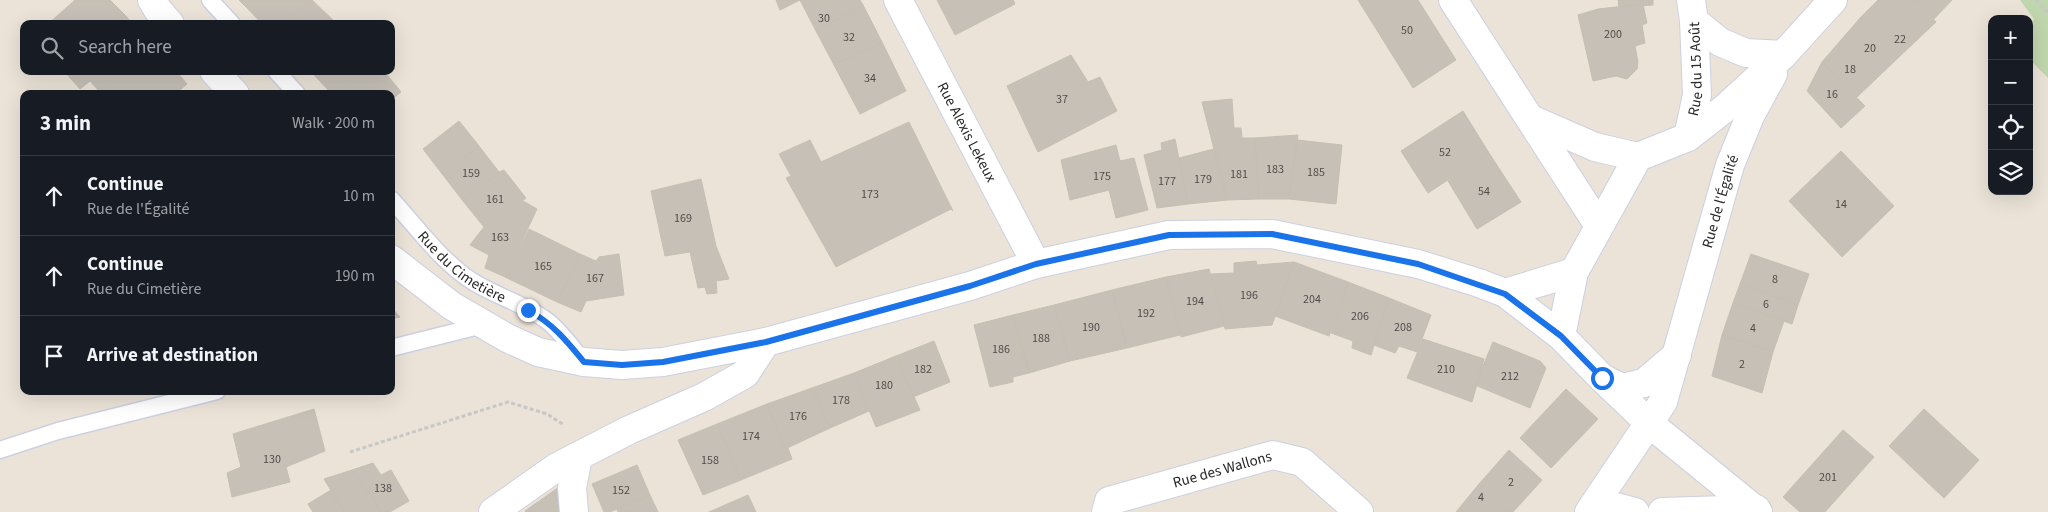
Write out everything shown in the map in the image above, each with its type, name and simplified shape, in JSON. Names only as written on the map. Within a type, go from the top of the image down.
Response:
[{"type":"street","points":[[152,0],[167,20]]},
{"type":"street","name":"Rue Alexis Lekeux","points":[[898,0],[1036,264]]},
{"type":"street","points":[[1453,0],[1599,226]]},
{"type":"street","name":"Rue de l'Égalité","points":[[1688,137],[1724,109],[1784,55],[1832,0]]},
{"type":"street","points":[[1693,11],[1720,42],[1746,53],[1784,55]]},
{"type":"street","name":"Rue du 15 Août","points":[[1688,137],[1697,96],[1693,11]]},
{"type":"street","name":"Rue de l'Égalité","points":[[1593,507],[1663,402],[1730,165],[1750,116],[1784,55]]},
{"type":"street","points":[[218,75],[231,90]]},
{"type":"street","points":[[1531,120],[1595,147],[1638,157],[1574,272],[1561,336]]},
{"type":"street","name":"Rue du 15 Août","points":[[1638,157],[1688,137],[1717,147],[1730,165]]},
{"type":"street","points":[[395,262],[427,288],[482,325],[538,352],[584,362],[622,365],[663,362],[766,342],[970,286],[1036,264],[1169,235],[1272,234],[1418,264],[1505,294],[1561,336],[1650,424],[1757,510]]},
{"type":"street","points":[[1505,294],[1574,272]]},
{"type":"street","points":[[492,512],[557,467],[629,430],[704,397],[746,374],[766,342]]},
{"type":"street","points":[[1602,378],[1622,388],[1644,383],[1677,355]]},
{"type":"street","points":[[574,512],[572,488],[588,452]]},
{"type":"street","name":"Rue des Wallons","points":[[1106,512],[1109,501],[1273,455],[1302,462],[1359,512]]},
{"type":"street","points":[[1593,507],[1635,512]]},
{"type":"street","points":[[1662,512],[1757,510]]},
{"type":"lane","points":[[210,0],[228,20]]},
{"type":"lane","points":[[280,75],[293,90]]},
{"type":"lane","name":"Rue du Cimetière","points":[[395,203],[436,249],[463,275],[480,286],[546,320],[562,334],[584,362]]},
{"type":"lane","points":[[395,347],[482,325]]},
{"type":"lane","points":[[0,450],[58,431],[201,395]]},
{"type":"path","points":[[2036,0],[2047,9]]},
{"type":"path","points":[[350,452],[508,402],[547,414],[588,452]]},
{"type":"green space","points":[[2020,0],[2048,0],[2048,78],[2033,63],[2034,19],[2033,15]]},
{"type":"building","points":[[75,0],[110,0],[124,14],[119,20],[52,20]]},
{"type":"building","points":[[239,0],[263,0],[251,12]]},
{"type":"building","points":[[263,0],[309,0],[291,20],[258,20],[251,12]]},
{"type":"building","points":[[309,0],[312,0],[333,20],[291,20]]},
{"type":"building","points":[[776,0],[800,0],[780,10]]},
{"type":"building","points":[[800,0],[860,0],[863,5],[816,31]]},
{"type":"building","points":[[937,0],[1013,0],[1015,4],[955,35]]},
{"type":"building","points":[[1358,0],[1418,0],[1456,60],[1413,88]]},
{"type":"building","points":[[1618,0],[1653,0],[1653,5],[1619,7]]},
{"type":"building","points":[[1878,0],[1915,0],[1936,22],[1899,57],[1860,18]]},
{"type":"building","points":[[1915,0],[1952,0],[1934,19]]},
{"type":"building","points":[[1643,4],[1647,23],[1642,25],[1645,43],[1635,46],[1638,62],[1637,69],[1627,79],[1616,76],[1593,81],[1578,15],[1598,9]]},
{"type":"building","points":[[863,5],[882,42],[834,65],[816,31]]},
{"type":"building","points":[[124,14],[129,20],[119,20]]},
{"type":"building","points":[[1860,18],[1899,57],[1878,77],[1841,40]]},
{"type":"building","points":[[1841,40],[1878,77],[1857,97],[1822,62]]},
{"type":"building","points":[[882,42],[906,91],[860,114],[834,65]]},
{"type":"building","points":[[1071,55],[1088,82],[1100,77],[1117,111],[1038,152],[1007,86]]},
{"type":"building","points":[[1822,62],[1865,106],[1841,128],[1807,91]]},
{"type":"building","points":[[68,75],[115,75],[100,90],[90,81],[80,89]]},
{"type":"building","points":[[115,75],[179,75],[187,84],[180,90],[100,90]]},
{"type":"building","points":[[320,75],[362,75],[345,90],[328,90],[317,78]]},
{"type":"building","points":[[362,75],[387,75],[401,92],[395,97],[395,90],[345,90]]},
{"type":"building","points":[[1232,99],[1234,128],[1241,128],[1242,138],[1255,138],[1259,199],[1227,200],[1202,102]]},
{"type":"building","points":[[1463,111],[1489,153],[1428,193],[1401,151]]},
{"type":"building","points":[[459,121],[479,146],[443,175],[423,149]]},
{"type":"building","points":[[909,122],[953,211],[951,209],[836,267],[786,178],[791,176],[779,154],[810,140],[821,162]]},
{"type":"building","points":[[1298,135],[1289,199],[1259,199],[1255,138]]},
{"type":"building","points":[[1175,139],[1188,204],[1157,208],[1144,155],[1162,150],[1161,143]]},
{"type":"building","points":[[1297,140],[1342,145],[1336,204],[1289,199]]},
{"type":"building","points":[[1116,145],[1120,161],[1134,158],[1148,210],[1116,218],[1109,190],[1070,200],[1061,160]]},
{"type":"building","points":[[479,146],[499,172],[463,201],[443,175]]},
{"type":"building","points":[[1214,149],[1227,200],[1188,204],[1179,158]]},
{"type":"building","points":[[1841,151],[1894,206],[1842,257],[1789,201]]},
{"type":"building","points":[[1489,153],[1521,202],[1477,229],[1448,181]]},
{"type":"building","points":[[504,170],[526,198],[484,227],[463,201]]},
{"type":"building","points":[[701,179],[716,246],[729,279],[716,281],[717,293],[707,294],[705,287],[698,288],[690,252],[665,256],[651,191]]},
{"type":"building","points":[[523,201],[537,209],[505,277],[485,268],[489,255],[470,245],[484,227]]},
{"type":"building","points":[[529,229],[580,254],[557,302],[505,277]]},
{"type":"building","points":[[580,254],[596,261],[599,257],[619,254],[624,295],[586,301],[581,312],[557,302]]},
{"type":"building","points":[[1751,254],[1809,274],[1798,305],[1740,284]]},
{"type":"building","points":[[1256,261],[1257,265],[1294,262],[1272,325],[1225,329],[1211,274],[1234,273],[1234,263]]},
{"type":"building","points":[[1294,262],[1348,282],[1329,336],[1275,316]]},
{"type":"building","points":[[1209,269],[1224,326],[1181,337],[1166,277]]},
{"type":"building","points":[[1166,277],[1180,335],[1127,348],[1112,290]]},
{"type":"building","points":[[1348,282],[1389,298],[1371,355],[1352,348],[1353,341],[1331,333]]},
{"type":"building","points":[[1740,284],[1798,305],[1792,324],[1733,303]]},
{"type":"building","points":[[1112,290],[1127,348],[1070,361],[1054,305]]},
{"type":"building","points":[[1389,298],[1431,315],[1417,352],[1399,346],[1395,353],[1374,345]]},
{"type":"building","points":[[1733,303],[1784,321],[1773,352],[1722,335]]},
{"type":"building","points":[[1054,305],[1070,361],[1029,373],[1013,315]]},
{"type":"building","points":[[395,311],[400,317],[395,318]]},
{"type":"building","points":[[1013,315],[1029,373],[1013,377],[1013,382],[990,387],[974,325]]},
{"type":"building","points":[[1722,335],[1773,352],[1762,393],[1712,376]]},
{"type":"building","points":[[1423,339],[1484,359],[1472,402],[1407,378]]},
{"type":"building","points":[[934,341],[950,382],[913,397],[896,356]]},
{"type":"building","points":[[1493,342],[1540,361],[1546,368],[1530,408],[1475,385]]},
{"type":"building","points":[[896,356],[920,410],[876,427],[854,373]]},
{"type":"building","points":[[854,373],[869,411],[830,428],[812,388]]},
{"type":"building","points":[[812,388],[830,428],[785,449],[767,404]]},
{"type":"building","points":[[1566,389],[1598,419],[1551,468],[1520,438]]},
{"type":"building","points":[[767,404],[785,449],[788,448],[792,459],[741,480],[717,424]]},
{"type":"building","points":[[314,409],[325,451],[286,467],[290,482],[232,497],[227,473],[241,467],[233,434]]},
{"type":"building","points":[[1924,409],[1979,460],[1944,498],[1889,446]]},
{"type":"building","points":[[717,424],[741,480],[703,495],[678,440]]},
{"type":"building","points":[[1843,430],[1874,457],[1825,512],[1800,512],[1783,497]]},
{"type":"building","points":[[1509,450],[1542,480],[1513,512],[1510,512],[1479,484]]},
{"type":"building","points":[[373,463],[381,475],[391,470],[409,501],[390,512],[382,512],[352,470]]},
{"type":"building","points":[[637,465],[650,495],[610,512],[604,512],[592,484]]},
{"type":"building","points":[[352,470],[382,512],[344,512],[324,479]]},
{"type":"building","points":[[1479,484],[1510,512],[1456,512]]},
{"type":"building","points":[[559,487],[567,512],[525,511]]},
{"type":"building","points":[[331,490],[344,512],[313,512],[308,504]]},
{"type":"building","points":[[650,495],[658,512],[618,512],[617,509]]},
{"type":"building","points":[[748,495],[756,512],[709,512]]},
{"type":"route","points":[[528,310],[546,320],[562,334],[584,362],[622,365],[663,362],[766,342],[970,286],[1036,264],[1169,235],[1272,234],[1418,264],[1480,283],[1505,294],[1561,336],[1602,378]]}]
